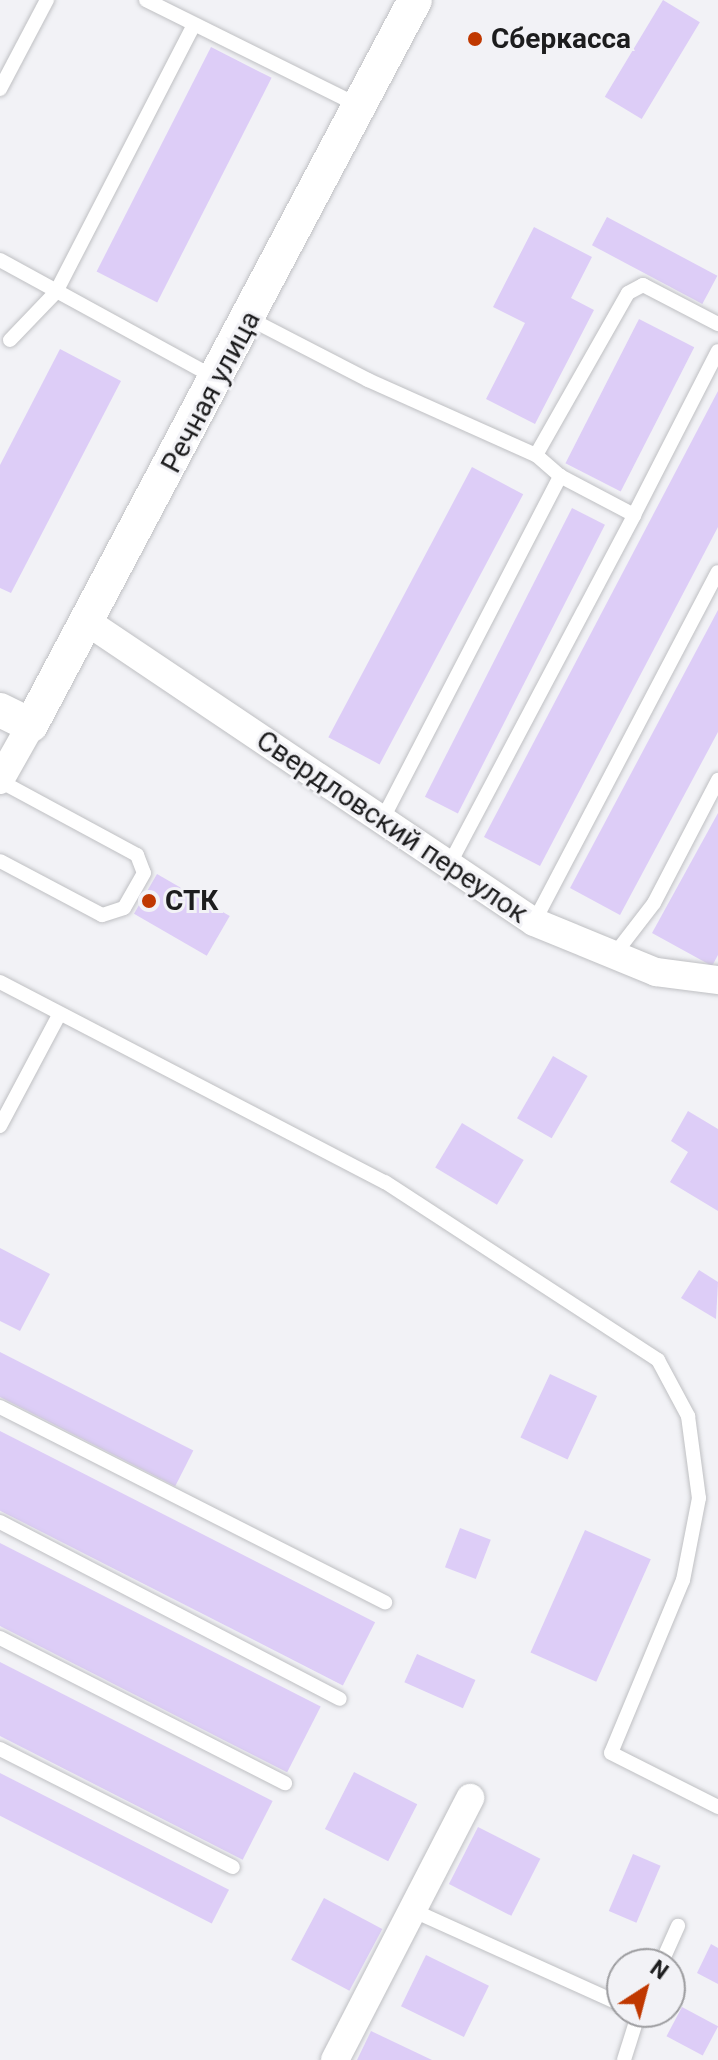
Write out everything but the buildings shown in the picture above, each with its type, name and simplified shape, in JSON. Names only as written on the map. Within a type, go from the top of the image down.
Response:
[{"type":"street","name":"Речная улица","points":[[0,781],[89,623],[415,0]]},
{"type":"street","name":"Свердловский переулок","points":[[89,623],[534,922],[656,972],[718,980]]},
{"type":"street","points":[[0,710],[31,725]]},
{"type":"street","points":[[335,2060],[470,1798]]},
{"type":"lane","points":[[0,89],[47,0]]},
{"type":"lane","points":[[146,0],[360,106]]},
{"type":"lane","points":[[10,340],[56,292],[194,25]]},
{"type":"lane","points":[[0,260],[218,379]]},
{"type":"lane","points":[[536,455],[628,293],[643,285],[718,324]]},
{"type":"lane","points":[[250,319],[368,380],[536,455],[560,476],[634,515]]},
{"type":"lane","points":[[448,867],[718,351]]},
{"type":"lane","points":[[381,822],[560,476]]},
{"type":"lane","points":[[534,922],[718,572]]},
{"type":"lane","points":[[614,955],[654,903],[718,780]]},
{"type":"lane","points":[[0,781],[137,855],[144,873],[124,908],[102,915],[0,861]]},
{"type":"lane","points":[[0,982],[385,1182],[658,1360],[688,1416],[699,1498],[683,1580],[611,1753],[718,1807]]},
{"type":"lane","points":[[0,1126],[59,1015]]},
{"type":"lane","points":[[0,1407],[385,1602]]},
{"type":"lane","points":[[0,1522],[340,1699]]},
{"type":"lane","points":[[0,1638],[285,1783]]},
{"type":"lane","points":[[0,1749],[233,1867]]},
{"type":"lane","points":[[412,1910],[606,1998]]},
{"type":"lane","points":[[668,1948],[678,1926]]},
{"type":"lane","points":[[624,2060],[634,2028]]},
{"type":"place","name":"Сберкасса","points":[[475,39]]},
{"type":"place","name":"СТК","points":[[149,901]]}]
